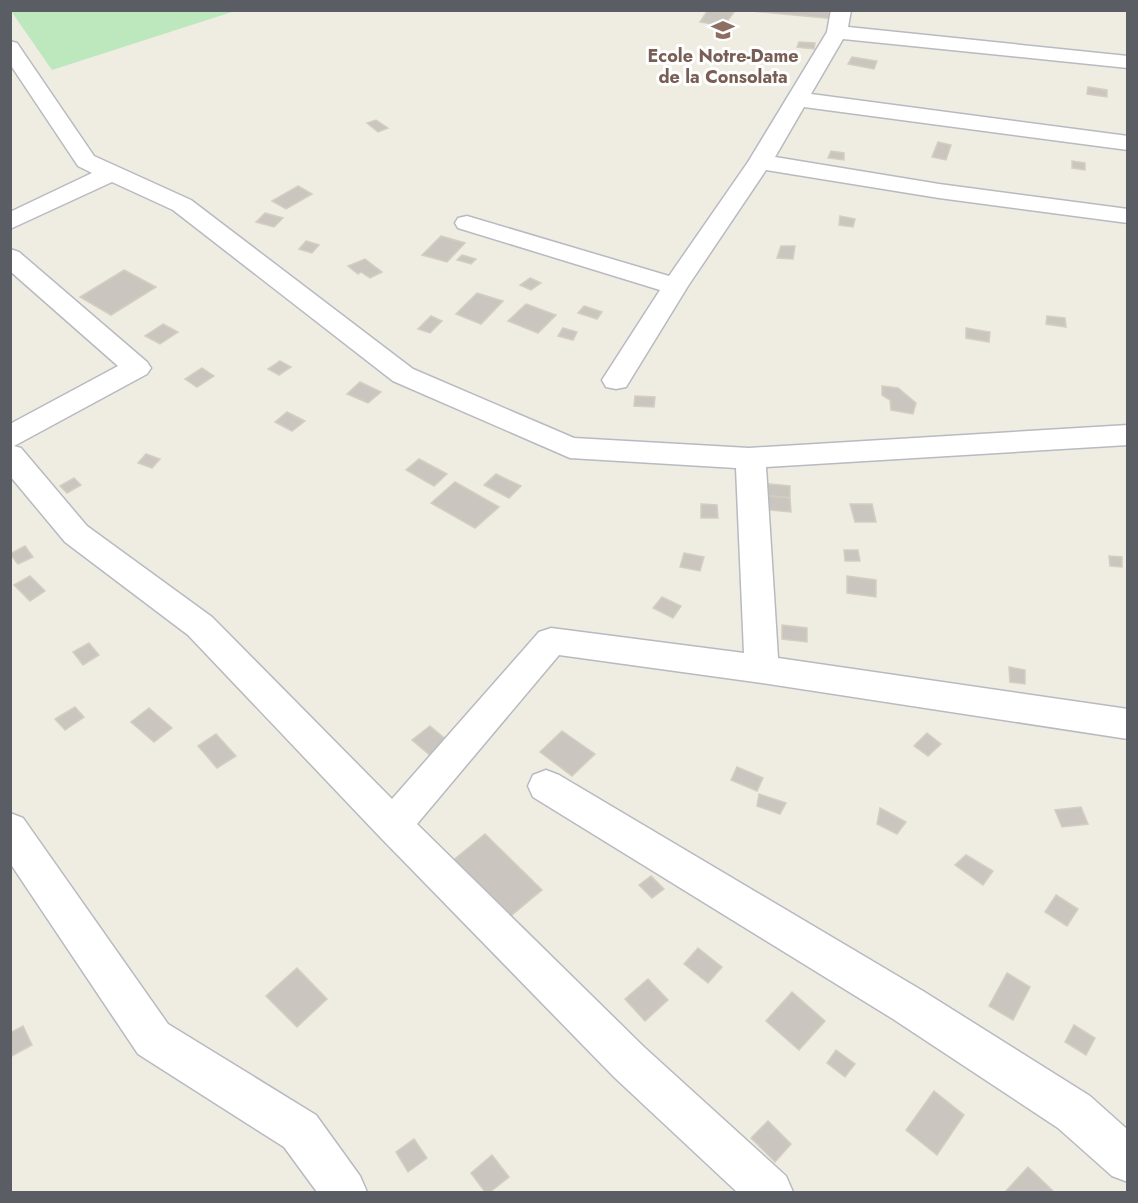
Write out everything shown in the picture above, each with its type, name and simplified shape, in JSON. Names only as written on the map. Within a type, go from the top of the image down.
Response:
[{"type":"street","points":[[616,380],[675,286],[760,162],[839,21],[1128,62]]},
{"type":"street","points":[[10,47],[86,161],[182,205],[403,375],[570,448],[749,458],[1123,444]]},
{"type":"street","points":[[10,89],[33,81]]},
{"type":"street","points":[[796,99],[1128,143]]},
{"type":"street","points":[[760,162],[939,191],[1128,216]]},
{"type":"street","points":[[10,222],[111,173]]},
{"type":"street","points":[[466,223],[675,286]]},
{"type":"street","points":[[10,257],[137,368],[10,437]]},
{"type":"street","points":[[10,455],[76,534],[200,626],[393,825],[629,1062],[770,1192]]},
{"type":"street","points":[[749,458],[753,483],[762,669]]},
{"type":"street","points":[[393,825],[551,641],[762,669],[1128,724]]},
{"type":"street","points":[[546,786],[908,1005],[1074,1112],[1128,1160]]},
{"type":"street","points":[[10,830],[153,1039],[300,1131],[344,1192]]},
{"type":"green space","points":[[11,11],[235,11],[52,70]]},
{"type":"building","points":[[708,10],[734,12],[724,26],[700,22]]},
{"type":"building","points":[[742,10],[836,10],[835,19]]},
{"type":"building","points":[[799,42],[815,43],[814,49],[797,47]]},
{"type":"building","points":[[852,57],[877,61],[874,69],[848,64]]},
{"type":"building","points":[[1088,87],[1107,90],[1107,97],[1087,94]]},
{"type":"building","points":[[376,120],[388,128],[378,132],[367,123]]},
{"type":"building","points":[[938,142],[951,145],[946,160],[932,157]]},
{"type":"building","points":[[831,151],[844,153],[844,160],[828,158]]},
{"type":"building","points":[[1072,161],[1085,163],[1085,170],[1072,168]]},
{"type":"building","points":[[298,186],[312,194],[286,209],[272,201]]},
{"type":"building","points":[[265,213],[283,218],[274,227],[256,222]]},
{"type":"building","points":[[840,216],[855,219],[853,227],[839,225]]},
{"type":"building","points":[[441,236],[465,243],[447,262],[422,255]]},
{"type":"building","points":[[306,241],[319,245],[312,253],[299,249]]},
{"type":"building","points":[[781,246],[795,246],[793,259],[777,258]]},
{"type":"building","points":[[462,255],[476,259],[471,264],[457,260]]},
{"type":"building","points":[[365,259],[382,272],[370,278],[361,272],[358,274],[348,266]]},
{"type":"building","points":[[124,270],[156,287],[111,315],[80,297]]},
{"type":"building","points":[[530,278],[541,283],[531,290],[520,285]]},
{"type":"building","points":[[477,293],[503,301],[481,324],[456,314]]},
{"type":"building","points":[[526,304],[556,315],[538,333],[508,321]]},
{"type":"building","points":[[584,306],[602,312],[597,319],[578,313]]},
{"type":"building","points":[[431,316],[442,321],[430,333],[418,329]]},
{"type":"building","points":[[1047,316],[1065,318],[1066,327],[1046,324]]},
{"type":"building","points":[[163,324],[178,332],[160,344],[145,336]]},
{"type":"building","points":[[563,328],[577,332],[573,340],[558,336]]},
{"type":"building","points":[[966,328],[990,332],[989,342],[966,338]]},
{"type":"building","points":[[280,361],[291,367],[279,375],[268,369]]},
{"type":"building","points":[[202,368],[214,376],[197,387],[185,379]]},
{"type":"building","points":[[360,382],[381,392],[368,403],[347,394]]},
{"type":"building","points":[[882,386],[898,388],[916,403],[913,414],[891,410],[890,400],[882,395]]},
{"type":"building","points":[[635,396],[655,397],[654,407],[634,406]]},
{"type":"building","points":[[287,412],[305,421],[292,431],[275,422]]},
{"type":"building","points":[[146,454],[160,459],[152,468],[138,463]]},
{"type":"building","points":[[419,459],[447,474],[434,486],[406,470]]},
{"type":"building","points":[[496,474],[521,486],[509,498],[484,485]]},
{"type":"building","points":[[74,478],[81,485],[67,493],[60,486]]},
{"type":"building","points":[[455,482],[499,507],[475,528],[431,503]]},
{"type":"building","points":[[760,483],[790,486],[790,498],[760,495]]},
{"type":"building","points":[[760,495],[790,498],[791,512],[760,509]]},
{"type":"building","points":[[701,504],[717,505],[718,518],[701,518]]},
{"type":"building","points":[[850,504],[872,504],[876,522],[855,522]]},
{"type":"building","points":[[25,546],[33,557],[18,564],[10,554]]},
{"type":"building","points":[[844,550],[858,550],[860,561],[845,561]]},
{"type":"building","points":[[684,553],[704,557],[700,571],[680,567]]},
{"type":"building","points":[[1109,556],[1122,557],[1122,567],[1110,566]]},
{"type":"building","points":[[30,576],[45,591],[30,601],[14,585]]},
{"type":"building","points":[[847,576],[876,580],[876,597],[847,593]]},
{"type":"building","points":[[662,597],[681,606],[673,618],[653,608]]},
{"type":"building","points":[[782,625],[807,628],[807,642],[782,639]]},
{"type":"building","points":[[89,643],[99,655],[83,665],[73,652]]},
{"type":"building","points":[[1009,667],[1025,670],[1025,684],[1010,682]]},
{"type":"building","points":[[75,707],[84,717],[65,730],[55,719]]},
{"type":"building","points":[[149,708],[172,728],[154,742],[131,722]]},
{"type":"building","points":[[430,726],[449,742],[431,756],[412,740]]},
{"type":"building","points":[[562,731],[595,754],[572,776],[540,752]]},
{"type":"building","points":[[927,733],[941,744],[928,756],[914,746]]},
{"type":"building","points":[[216,734],[236,756],[217,768],[198,746]]},
{"type":"building","points":[[737,767],[763,778],[757,791],[731,780]]},
{"type":"building","points":[[759,794],[786,803],[780,814],[757,806]]},
{"type":"building","points":[[1081,807],[1088,824],[1062,827],[1055,810]]},
{"type":"building","points":[[880,808],[906,822],[897,834],[877,824]]},
{"type":"building","points":[[485,834],[542,890],[507,919],[451,862]]},
{"type":"building","points":[[966,855],[993,871],[983,885],[955,865]]},
{"type":"building","points":[[651,876],[664,889],[652,898],[639,885]]},
{"type":"building","points":[[1056,895],[1078,909],[1067,926],[1045,912]]},
{"type":"building","points":[[698,948],[722,967],[708,983],[684,964]]},
{"type":"building","points":[[297,968],[327,999],[297,1027],[266,996]]},
{"type":"building","points":[[1007,973],[1030,987],[1013,1020],[989,1006]]},
{"type":"building","points":[[648,979],[668,1000],[645,1021],[625,999]]},
{"type":"building","points":[[792,992],[825,1021],[799,1050],[766,1021]]},
{"type":"building","points":[[1074,1025],[1095,1038],[1086,1055],[1065,1042]]},
{"type":"building","points":[[23,1026],[32,1045],[10,1057],[10,1033]]},
{"type":"building","points":[[836,1050],[855,1064],[845,1077],[827,1063]]},
{"type":"building","points":[[934,1091],[964,1115],[937,1155],[906,1130]]},
{"type":"building","points":[[768,1121],[791,1144],[775,1162],[751,1138]]},
{"type":"building","points":[[414,1139],[427,1158],[408,1172],[396,1152]]},
{"type":"building","points":[[492,1155],[509,1177],[490,1192],[485,1192],[471,1173]]},
{"type":"building","points":[[1028,1167],[1054,1192],[1005,1192]]},
{"type":"place","name":"Ecole Notre-Dame de la Consolata","points":[[723,30]]}]
